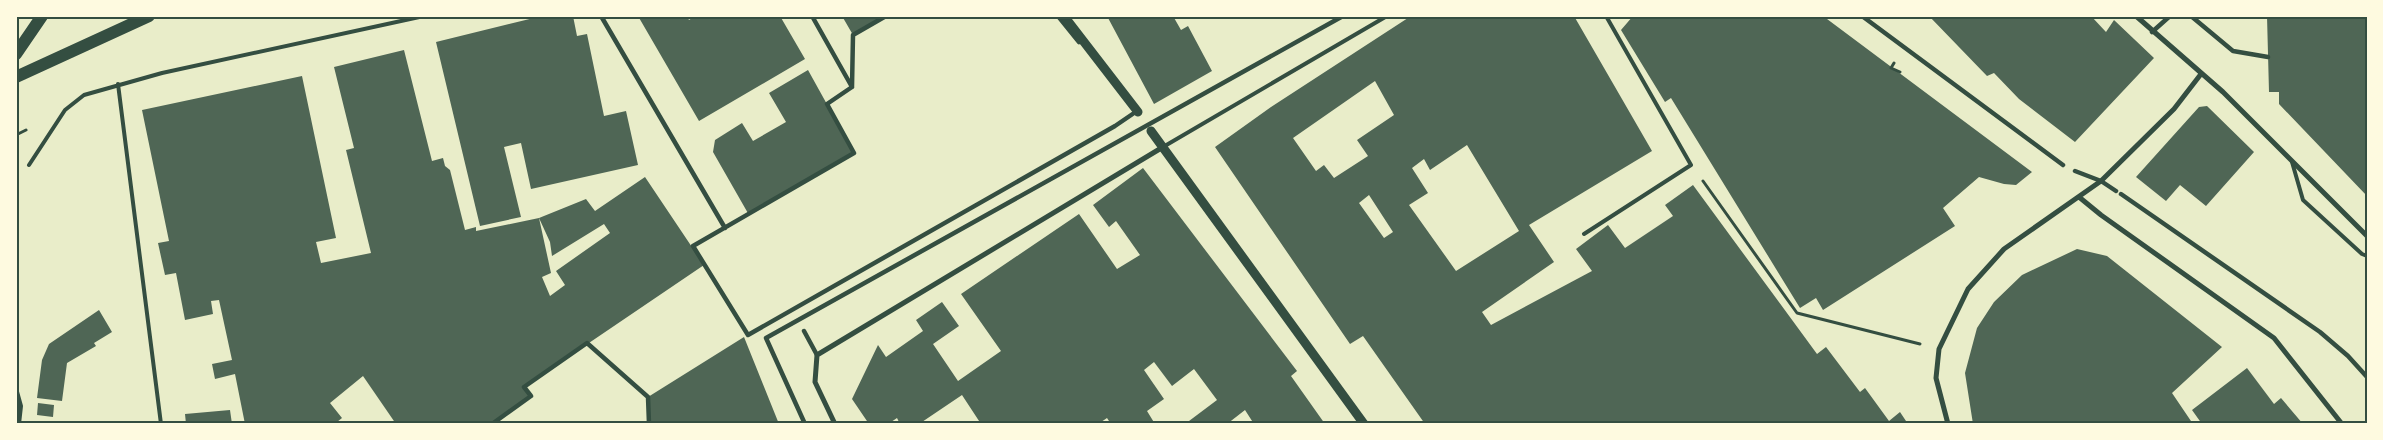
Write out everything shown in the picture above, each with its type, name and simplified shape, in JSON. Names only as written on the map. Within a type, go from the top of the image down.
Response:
[{"type":"main road","points":[[16,54],[42,16]]},
{"type":"main road","points":[[16,77],[149,16]]},
{"type":"street","points":[[601,16],[725,228]]},
{"type":"street","points":[[812,16],[852,87]]},
{"type":"street","points":[[852,87],[853,35],[886,16]]},
{"type":"street","points":[[1058,16],[1138,112]]},
{"type":"street","points":[[1064,16],[1138,112]]},
{"type":"street","points":[[805,424],[766,338],[1343,16]]},
{"type":"street","points":[[1862,16],[2063,165]]},
{"type":"street","points":[[2136,16],[2152,32],[2223,92],[2367,236]]},
{"type":"street","points":[[2152,32],[2170,16]]},
{"type":"street","points":[[2191,16],[2233,51],[2268,57]]},
{"type":"street","points":[[1948,424],[1936,378],[1939,349],[1968,289],[2004,249],[2101,181],[2174,109],[2201,74]]},
{"type":"street","points":[[852,87],[827,104],[854,153],[693,246],[748,335],[1138,112]]},
{"type":"street","points":[[1151,131],[1364,424]]},
{"type":"street","points":[[816,355],[1163,147]]},
{"type":"street","points":[[2075,171],[2101,181],[2116,191]]},
{"type":"street","points":[[2121,194],[2320,332],[2348,356],[2367,377]]},
{"type":"street","points":[[2079,197],[2101,216],[2274,338],[2342,424]]},
{"type":"street","points":[[804,331],[816,355],[815,382],[835,424]]},
{"type":"street","points":[[492,424],[531,396],[524,387],[587,344],[648,397],[649,424]]},
{"type":"lane","points":[[28,165],[65,110],[84,95],[118,84],[424,16]]},
{"type":"lane","points":[[1163,147],[1387,16]]},
{"type":"lane","points":[[1584,234],[1691,165],[1606,16]]},
{"type":"lane","points":[[118,84],[160,424]]},
{"type":"lane","points":[[2292,162],[2304,200],[2362,254],[2367,256]]},
{"type":"lane","points":[[16,388],[21,406],[19,424]]},
{"type":"path","points":[[1708,189],[1797,313],[1939,349]]},
{"type":"building","points":[[542,16],[573,16],[577,36],[587,34],[604,116],[626,111],[638,165],[531,189],[521,143],[504,147],[521,217],[480,226],[436,42]]},
{"type":"building","points":[[638,16],[687,16],[689,20],[695,16],[780,16],[805,59],[699,121]]},
{"type":"building","points":[[842,16],[886,16],[853,35]]},
{"type":"building","points":[[1107,16],[1173,16],[1181,30],[1188,26],[1212,71],[1154,104]]},
{"type":"building","points":[[1411,16],[1574,16],[1652,151],[1529,225],[1554,262],[1482,312],[1491,325],[1592,271],[1576,249],[1608,225],[1625,248],[1673,216],[1665,205],[1693,185],[1817,354],[1826,347],[1860,392],[1865,388],[1889,421],[1900,412],[1908,424],[1425,424],[1363,336],[1350,344],[1215,147],[1271,107]],"holes":[[[1375,81],[1394,115],[1357,140],[1368,156],[1334,178],[1324,165],[1316,171],[1293,138]],[[1467,145],[1519,231],[1456,271],[1409,205],[1428,193],[1412,168],[1424,159],[1430,170]],[[1369,195],[1393,232],[1384,238],[1359,203]]]},
{"type":"building","points":[[1633,16],[1823,16],[2032,172],[2016,185],[2004,184],[1979,177],[1943,208],[1955,226],[1823,310],[1816,298],[1800,308],[1671,98],[1665,102],[1621,30]]},
{"type":"building","points":[[1929,16],[2091,16],[2106,32],[2114,20],[2154,58],[2075,142],[2019,99],[1994,73],[1987,76]]},
{"type":"building","points":[[2267,16],[2367,16],[2367,196],[2279,104],[2279,92],[2269,92]]},
{"type":"building","points":[[404,50],[432,161],[443,158],[445,166],[450,170],[465,230],[476,227],[476,231],[539,218],[586,199],[595,211],[645,177],[704,265],[524,387],[531,396],[492,424],[396,424],[363,376],[330,403],[342,418],[337,422],[338,424],[245,424],[235,374],[215,379],[212,364],[232,360],[219,300],[211,301],[213,314],[185,320],[176,273],[165,275],[158,243],[169,241],[142,110],[302,76],[336,238],[316,242],[321,263],[371,253],[346,150],[354,148],[334,67]],"holes":[[[539,218],[550,242],[552,256],[604,224],[610,233],[556,271],[565,285],[550,296],[542,277],[551,273]]]},
{"type":"building","points":[[808,70],[854,153],[749,215],[713,152],[715,140],[742,123],[753,141],[786,122],[769,93]]},
{"type":"building","points":[[2207,106],[2254,152],[2206,206],[2180,185],[2166,201],[2136,177],[2199,107]]},
{"type":"building","points":[[1143,168],[1297,371],[1291,376],[1325,424],[1254,424],[1245,410],[1227,424],[1185,424],[1217,400],[1194,369],[1172,386],[1154,362],[1144,370],[1164,399],[1147,411],[1155,424],[1111,424],[1107,418],[1098,424],[981,424],[962,395],[919,424],[900,424],[897,418],[888,424],[869,424],[852,399],[878,345],[886,357],[923,331],[916,320],[942,302],[959,326],[933,344],[958,381],[1001,351],[961,294],[1079,214],[1117,269],[1140,255],[1116,221],[1109,227],[1093,205]]},
{"type":"building","points":[[2077,249],[2107,256],[2222,347],[2172,393],[2193,424],[1973,424],[1965,373],[1977,328],[1994,302],[2022,275]]},
{"type":"building","points":[[99,310],[112,332],[94,343],[96,346],[67,363],[62,401],[37,398],[42,360],[49,344]]},
{"type":"building","points":[[744,337],[779,424],[649,424],[648,397]]},
{"type":"building","points":[[2247,368],[2274,404],[2281,398],[2303,424],[2202,424],[2192,410]]},
{"type":"building","points":[[38,403],[54,405],[53,417],[37,415]]},
{"type":"building","points":[[230,410],[232,424],[186,424],[185,414]]}]
